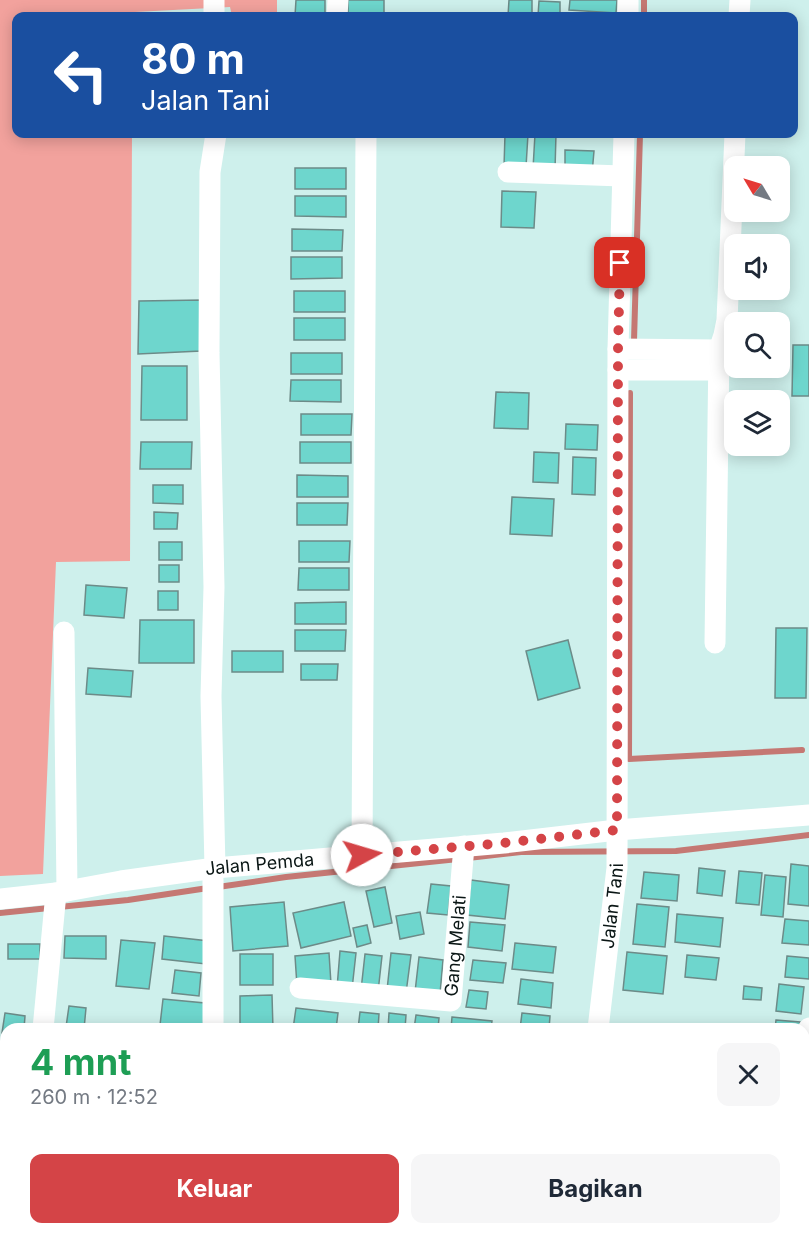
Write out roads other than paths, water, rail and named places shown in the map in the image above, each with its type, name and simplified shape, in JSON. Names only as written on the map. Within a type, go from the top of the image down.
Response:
[{"type":"street","points":[[213,1023],[211,696],[214,587],[208,353],[210,172],[215,138]]},
{"type":"street","points":[[362,855],[366,138]]},
{"type":"street","name":"Jalan Tani","points":[[599,1023],[617,868],[618,359],[624,138]]},
{"type":"street","points":[[716,643],[719,360],[727,320],[735,138]]},
{"type":"street","points":[[508,172],[622,176]]},
{"type":"street","points":[[618,359],[719,360]]},
{"type":"street","points":[[44,1023],[58,900],[64,632]]},
{"type":"street","name":"Jalan Pemda","points":[[0,899],[58,900],[121,881],[213,877],[362,855],[617,837],[809,815]]},
{"type":"street","name":"Gang Melati","points":[[300,988],[452,1001],[464,846]]},
{"type":"waterway","points":[[644,0],[644,12]]},
{"type":"waterway","points":[[634,341],[640,138]]},
{"type":"waterway","points":[[630,393],[629,759],[802,750]]},
{"type":"waterway","points":[[468,858],[521,852],[676,851],[809,835]]},
{"type":"waterway","points":[[218,887],[286,877],[458,859]]},
{"type":"waterway","points":[[0,913],[128,900],[208,888]]}]
